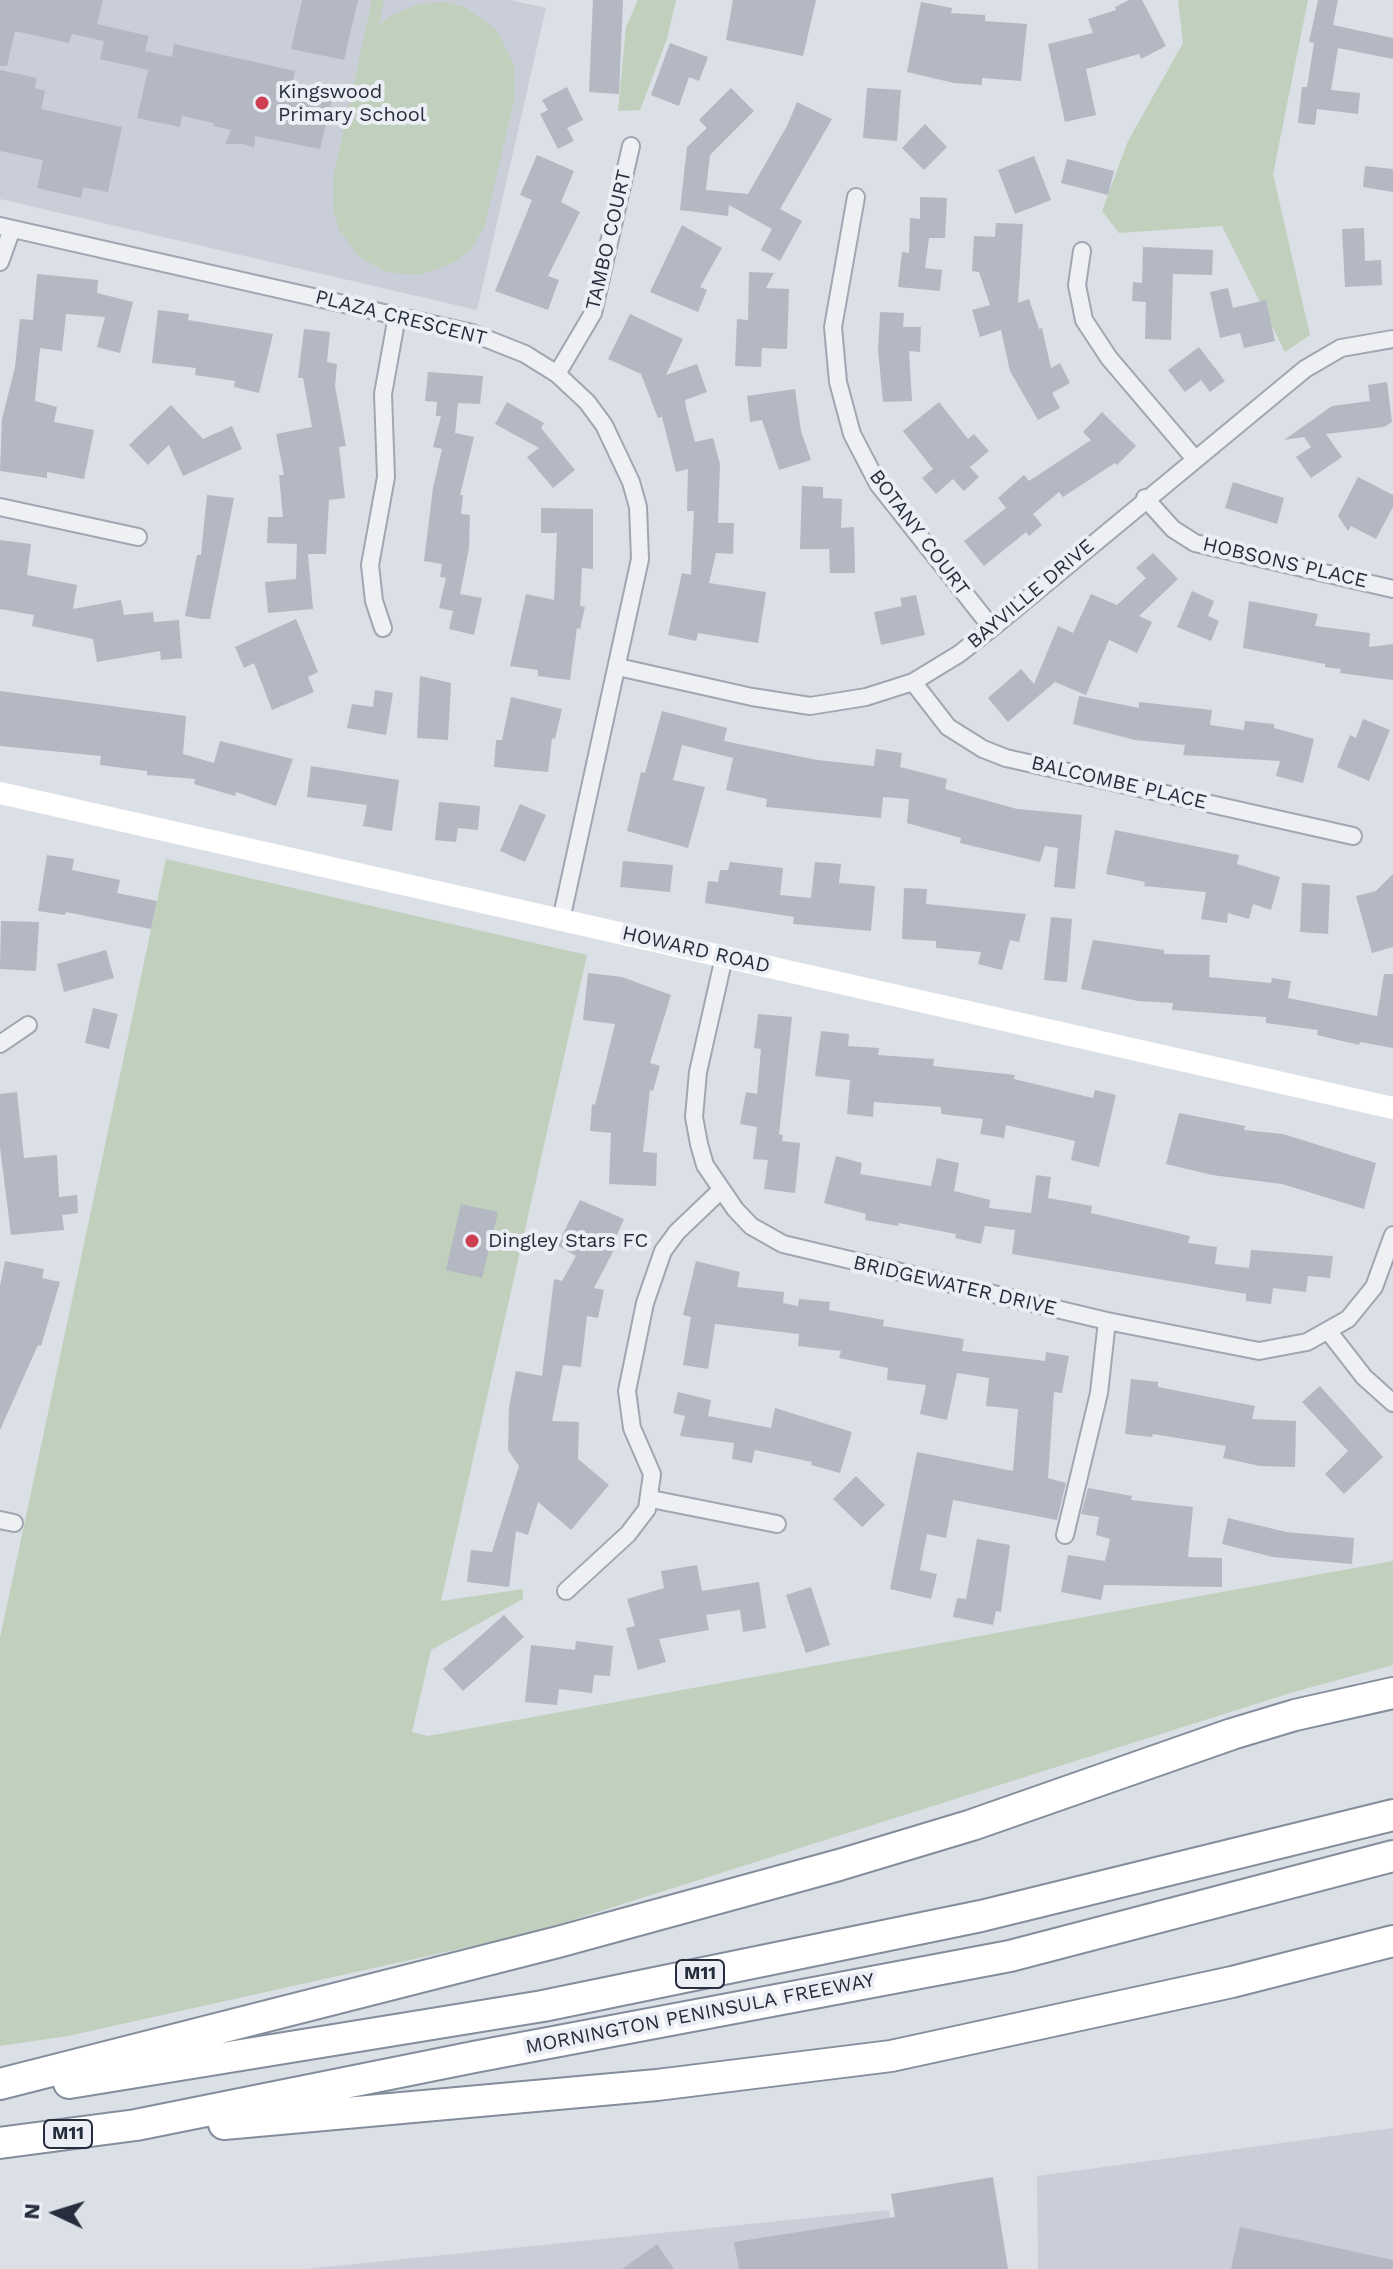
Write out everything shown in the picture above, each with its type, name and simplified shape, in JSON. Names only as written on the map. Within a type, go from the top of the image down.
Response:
[{"type":"highway","points":[[1333,1706],[1393,1683]]},
{"type":"highway","points":[[0,2084],[558,1942],[839,1865],[972,1825],[1232,1734],[1393,1693]]},
{"type":"highway","name":"MORNINGTON PENINSULA FREEWAY","points":[[0,2095],[543,2006],[981,1916],[1393,1815]]},
{"type":"highway","name":"MORNINGTON PENINSULA FREEWAY","points":[[9,2142],[136,2125],[474,2057],[1010,1956],[1393,1856]]},
{"type":"highway","points":[[9,2142],[549,2095],[829,2065],[978,2038],[1232,1982],[1393,1941]]},
{"type":"main road","name":"HOWARD ROAD","points":[[0,793],[1393,1108]]},
{"type":"street","name":"TAMBO COURT","points":[[557,374],[593,313],[631,146]]},
{"type":"street","name":"BOTANY COURT","points":[[856,197],[833,327],[838,382],[848,423],[878,484],[992,628]]},
{"type":"street","name":"PLAZA CRESCENT","points":[[6,227],[497,341],[557,374],[587,402],[604,425],[631,482],[641,532],[638,582],[561,920]]},
{"type":"street","points":[[0,262],[6,227]]},
{"type":"street","points":[[1082,251],[1078,301],[1089,329],[1109,358],[1195,459]]},
{"type":"street","points":[[383,628],[374,601],[370,565],[386,477],[383,394],[397,316]]},
{"type":"street","name":"BAYVILLE DRIVE","points":[[618,667],[763,700],[810,706],[866,697],[913,682],[934,671],[992,628],[1145,498],[1321,358],[1360,342],[1393,339]]},
{"type":"street","name":"HOBSONS PLACE","points":[[1145,498],[1173,529],[1195,543],[1393,589]]},
{"type":"street","points":[[0,507],[138,537]]},
{"type":"street","name":"BALCOMBE PLACE","points":[[913,682],[948,727],[983,749],[1006,758],[1353,836]]},
{"type":"street","name":"BRIDGEWATER DRIVE","points":[[724,957],[698,1072],[694,1117],[705,1165],[720,1191],[751,1226],[783,1244],[1107,1321],[1259,1351],[1307,1342],[1329,1332],[1361,1305],[1374,1287],[1393,1235]]},
{"type":"street","points":[[0,1044],[28,1025]]},
{"type":"street","points":[[566,1591],[640,1522],[651,1499],[652,1474],[627,1410],[629,1374],[660,1258],[677,1232],[720,1191]]},
{"type":"street","points":[[1065,1535],[1099,1393],[1107,1321]]},
{"type":"street","points":[[1329,1332],[1364,1377],[1393,1403]]},
{"type":"street","points":[[651,1499],[777,1524]]},
{"type":"shaded area","name":"Kingswood Primary School","points":[[0,0],[510,0],[546,8],[477,310],[0,199]]},
{"type":"shaded area","points":[[1393,2128],[1393,2269],[1038,2269],[1037,2176]]},
{"type":"shaded area","points":[[889,2210],[897,2269],[305,2269]]},
{"type":"green space","points":[[372,0],[384,0],[379,25],[392,15],[419,4],[446,2],[465,7],[497,30],[514,65],[515,97],[484,228],[472,248],[455,262],[420,275],[386,272],[358,256],[339,229],[333,208],[333,178]]},
{"type":"green space","points":[[638,0],[676,0],[667,39],[640,110],[618,111],[626,27]]},
{"type":"green space","points":[[1178,0],[1308,0],[1273,174],[1310,335],[1285,352],[1222,226],[1119,233],[1102,211],[1128,141],[1183,43]]},
{"type":"green space","points":[[166,859],[587,955],[441,1601],[523,1589],[523,1599],[431,1650],[412,1732],[428,1736],[1393,1561],[1393,1665],[1297,1691],[531,1933],[68,2036],[0,2046],[0,1638]]},
{"type":"building","points":[[0,0],[103,0],[97,24],[149,36],[145,51],[140,50],[172,57],[174,44],[295,71],[292,86],[333,95],[320,149],[255,136],[254,148],[244,144],[225,144],[231,130],[213,126],[214,123],[182,116],[180,127],[137,118],[148,70],[100,59],[104,41],[72,34],[69,43],[15,31],[7,66],[0,66]]},
{"type":"building","points":[[302,0],[358,0],[344,60],[291,49]]},
{"type":"building","points":[[593,0],[623,0],[619,94],[589,92]]},
{"type":"building","points":[[733,0],[816,0],[803,56],[726,40]]},
{"type":"building","points":[[1129,0],[1142,0],[1166,46],[1141,59],[1139,54],[1086,69],[1096,115],[1065,122],[1048,44],[1093,33],[1088,19],[1116,10],[1115,7]]},
{"type":"building","points":[[1318,0],[1338,0],[1333,25],[1393,38],[1393,59],[1338,48],[1331,90],[1360,93],[1358,114],[1317,109],[1315,125],[1298,123],[1302,87],[1307,87],[1314,43],[1309,42]]},
{"type":"building","points":[[921,2],[952,8],[951,13],[985,15],[985,21],[1027,24],[1021,81],[982,78],[982,85],[954,83],[907,72]]},
{"type":"building","points":[[670,43],[708,57],[699,81],[689,77],[679,106],[651,95]]},
{"type":"building","points":[[0,70],[37,78],[35,88],[45,91],[41,109],[122,127],[108,192],[83,187],[81,198],[37,188],[43,160],[0,151]]},
{"type":"building","points":[[567,87],[583,120],[567,128],[574,141],[558,149],[540,114],[548,110],[542,100]]},
{"type":"building","points":[[731,88],[754,111],[710,155],[706,190],[748,194],[787,126],[797,102],[832,119],[780,209],[802,221],[780,261],[761,250],[772,229],[729,205],[728,216],[680,210],[687,147],[707,128],[699,120]]},
{"type":"building","points":[[867,88],[901,90],[897,141],[863,138]]},
{"type":"building","points":[[925,124],[947,147],[924,170],[902,148]]},
{"type":"building","points":[[537,155],[574,171],[561,202],[580,212],[548,276],[559,280],[548,310],[495,291],[532,200],[520,195]]},
{"type":"building","points":[[1034,156],[1051,200],[1015,214],[998,170]]},
{"type":"building","points":[[1067,159],[1114,171],[1108,195],[1061,183]]},
{"type":"building","points":[[1365,166],[1393,169],[1393,192],[1363,187]]},
{"type":"building","points":[[920,197],[947,198],[945,238],[929,238],[925,268],[942,270],[940,291],[898,287],[902,252],[909,253],[910,218],[920,219]]},
{"type":"building","points":[[996,223],[1023,224],[1018,303],[1029,299],[1039,329],[1042,328],[1051,368],[1060,363],[1070,383],[1052,393],[1060,408],[1038,420],[1010,371],[1001,330],[980,337],[972,310],[990,305],[979,272],[972,271],[974,236],[995,237]]},
{"type":"building","points":[[682,225],[722,248],[700,287],[707,290],[698,312],[650,292]]},
{"type":"building","points":[[1364,228],[1365,261],[1381,260],[1382,285],[1345,287],[1342,229]]},
{"type":"building","points":[[1143,247],[1213,250],[1212,275],[1173,274],[1171,340],[1145,339],[1146,302],[1132,301],[1133,282],[1142,283]]},
{"type":"building","points":[[749,272],[774,273],[766,288],[789,289],[787,349],[762,348],[761,367],[735,366],[737,319],[748,320]]},
{"type":"building","points":[[37,274],[98,280],[97,293],[133,302],[120,353],[97,347],[105,317],[66,314],[62,351],[40,348],[35,401],[57,407],[54,422],[94,430],[84,479],[47,472],[47,478],[0,471],[2,419],[15,367],[20,319],[33,320]]},
{"type":"building","points":[[1228,288],[1233,308],[1266,300],[1275,341],[1244,348],[1240,333],[1220,338],[1210,292]]},
{"type":"building","points":[[158,310],[189,314],[188,320],[273,334],[259,393],[234,387],[235,381],[195,375],[196,368],[152,363]]},
{"type":"building","points":[[880,312],[904,313],[903,327],[921,327],[920,352],[909,351],[912,401],[883,402],[878,350]]},
{"type":"building","points":[[630,314],[683,339],[666,375],[697,364],[707,392],[685,400],[686,408],[695,442],[713,438],[720,464],[718,523],[734,523],[733,554],[716,553],[709,583],[766,592],[758,643],[698,633],[696,641],[668,635],[682,573],[691,575],[694,511],[687,511],[688,469],[676,472],[662,417],[658,418],[641,374],[608,359]]},
{"type":"building","points":[[304,329],[330,332],[327,362],[337,364],[335,386],[346,446],[339,447],[345,498],[329,500],[326,554],[308,554],[313,609],[268,613],[265,582],[296,579],[297,544],[267,543],[268,517],[283,517],[279,475],[284,475],[276,434],[312,427],[303,378],[298,378]]},
{"type":"building","points":[[1199,347],[1225,381],[1210,392],[1201,380],[1185,392],[1168,370]]},
{"type":"building","points":[[428,372],[483,376],[480,404],[458,403],[455,433],[474,437],[460,495],[463,495],[461,514],[470,515],[469,548],[460,594],[482,598],[474,635],[449,629],[453,611],[439,608],[446,578],[440,577],[442,564],[424,561],[433,488],[442,449],[433,447],[441,416],[436,416],[437,402],[425,401]]},
{"type":"building","points":[[1387,382],[1392,422],[1384,427],[1326,434],[1342,457],[1311,478],[1296,457],[1311,447],[1304,437],[1284,440],[1332,406],[1370,401],[1368,385]]},
{"type":"building","points":[[795,389],[801,431],[811,460],[779,470],[762,420],[750,422],[747,396]]},
{"type":"building","points":[[507,402],[544,423],[541,428],[575,470],[553,488],[527,457],[539,448],[495,424]]},
{"type":"building","points":[[939,402],[968,439],[974,434],[989,451],[970,467],[979,477],[964,491],[953,479],[936,494],[922,478],[933,469],[903,431]]},
{"type":"building","points":[[171,405],[203,439],[232,426],[242,449],[183,476],[169,445],[148,465],[129,445]]},
{"type":"building","points":[[1102,412],[1136,446],[1117,465],[1115,463],[1063,497],[1059,492],[1033,514],[1042,525],[1029,536],[1026,532],[984,566],[964,541],[1006,508],[998,498],[1024,475],[1029,481],[1091,440],[1083,432]]},
{"type":"building","points":[[1358,477],[1393,495],[1393,507],[1376,539],[1351,526],[1348,531],[1338,516]]},
{"type":"building","points":[[1233,482],[1284,498],[1277,524],[1225,508]]},
{"type":"building","points":[[802,486],[823,487],[823,498],[842,499],[841,528],[854,527],[855,573],[830,573],[829,549],[800,549]]},
{"type":"building","points":[[207,495],[234,498],[210,619],[203,619],[185,616],[197,555],[201,555]]},
{"type":"building","points":[[541,508],[593,509],[593,569],[582,568],[580,606],[585,607],[580,629],[577,628],[570,680],[538,676],[538,670],[510,666],[526,594],[554,600],[557,533],[541,533]]},
{"type":"building","points":[[0,540],[31,544],[27,575],[77,585],[73,609],[121,600],[124,615],[153,612],[154,622],[179,620],[182,658],[161,660],[160,651],[97,662],[93,639],[32,626],[34,615],[0,609]]},
{"type":"building","points":[[1153,553],[1178,579],[1139,616],[1152,622],[1137,653],[1109,640],[1086,695],[1055,682],[1008,722],[988,698],[1021,669],[1034,684],[1058,626],[1073,633],[1091,594],[1117,605],[1146,578],[1136,568]]},
{"type":"building","points":[[1192,591],[1214,601],[1208,616],[1219,621],[1211,641],[1177,627]]},
{"type":"building","points":[[916,595],[925,635],[881,645],[874,612],[902,606],[900,598]]},
{"type":"building","points":[[1249,601],[1318,614],[1315,626],[1370,633],[1369,647],[1393,644],[1393,680],[1340,673],[1341,669],[1325,667],[1325,664],[1243,648]]},
{"type":"building","points":[[296,619],[318,672],[308,677],[314,692],[272,710],[254,663],[244,668],[235,647]]},
{"type":"building","points":[[420,676],[451,683],[448,740],[417,738]]},
{"type":"building","points":[[375,690],[393,693],[386,735],[347,728],[352,704],[373,707]]},
{"type":"building","points":[[0,691],[186,716],[183,754],[214,763],[220,741],[293,759],[276,806],[236,792],[235,796],[194,784],[195,779],[147,775],[147,771],[100,765],[101,756],[0,746]]},
{"type":"building","points":[[1079,696],[1139,708],[1139,702],[1212,710],[1210,725],[1244,730],[1245,721],[1274,724],[1274,728],[1314,739],[1303,783],[1276,776],[1280,761],[1183,755],[1185,745],[1135,740],[1073,724]]},
{"type":"building","points":[[511,697],[562,709],[555,739],[552,738],[548,772],[494,767],[496,740],[502,740]]},
{"type":"building","points":[[662,711],[727,728],[724,741],[817,760],[874,766],[876,749],[902,753],[900,767],[947,779],[945,789],[1017,809],[1082,815],[1075,889],[1054,887],[1058,848],[1045,846],[1040,862],[960,843],[961,838],[907,823],[909,799],[883,797],[881,818],[766,807],[767,799],[726,790],[733,758],[682,745],[673,780],[705,787],[688,848],[627,831],[641,772],[645,773]]},
{"type":"building","points":[[1363,719],[1390,730],[1369,781],[1337,767],[1350,735],[1356,738]]},
{"type":"building","points":[[311,766],[399,780],[392,831],[363,826],[367,805],[307,797]]},
{"type":"building","points":[[439,802],[480,806],[478,830],[458,828],[456,842],[435,840]]},
{"type":"building","points":[[520,804],[546,815],[525,862],[500,851]]},
{"type":"building","points":[[1115,830],[1239,855],[1237,864],[1280,877],[1271,910],[1253,904],[1249,919],[1228,913],[1227,923],[1201,919],[1206,892],[1144,886],[1145,882],[1106,874]]},
{"type":"building","points":[[47,855],[74,859],[72,870],[120,880],[117,893],[157,901],[151,929],[66,912],[65,915],[38,911]]},
{"type":"building","points":[[623,861],[673,865],[670,892],[620,887]]},
{"type":"building","points":[[730,862],[783,868],[780,895],[811,898],[815,862],[841,864],[839,883],[875,886],[871,931],[793,924],[794,917],[705,903],[708,881],[718,882],[720,870],[728,870]]},
{"type":"building","points":[[1393,874],[1393,947],[1372,953],[1356,896],[1376,891]]},
{"type":"building","points":[[1302,883],[1330,885],[1328,934],[1300,932]]},
{"type":"building","points":[[904,888],[927,889],[926,904],[1026,914],[1019,942],[1010,940],[1002,970],[978,964],[981,952],[936,948],[936,941],[902,939]]},
{"type":"building","points":[[1051,917],[1072,919],[1067,982],[1044,980]]},
{"type":"building","points":[[1,921],[39,922],[36,971],[0,969]]},
{"type":"building","points":[[1093,940],[1164,950],[1164,954],[1210,955],[1209,977],[1271,983],[1272,978],[1291,981],[1288,998],[1377,1016],[1384,974],[1393,974],[1393,1048],[1360,1042],[1359,1045],[1317,1035],[1318,1030],[1266,1023],[1266,1017],[1172,1010],[1173,1003],[1138,1001],[1081,989]]},
{"type":"building","points":[[106,950],[114,978],[64,992],[57,964]]},
{"type":"building","points":[[588,973],[622,977],[671,995],[650,1063],[660,1066],[653,1091],[650,1090],[643,1152],[657,1153],[656,1186],[609,1184],[611,1133],[590,1131],[592,1104],[595,1105],[615,1024],[583,1020]]},
{"type":"building","points":[[93,1008],[118,1014],[109,1049],[85,1043]]},
{"type":"building","points":[[758,1014],[792,1017],[779,1134],[783,1135],[782,1141],[800,1143],[795,1193],[764,1189],[768,1160],[753,1159],[757,1127],[740,1124],[746,1092],[757,1094],[761,1049],[754,1048]]},
{"type":"building","points":[[821,1031],[849,1034],[848,1046],[879,1048],[878,1055],[934,1059],[933,1066],[1015,1075],[1014,1079],[1093,1098],[1095,1090],[1116,1095],[1099,1167],[1071,1160],[1075,1141],[1006,1125],[1004,1138],[980,1134],[983,1119],[941,1114],[941,1107],[874,1102],[873,1117],[847,1114],[850,1080],[815,1076]]},
{"type":"building","points":[[17,1092],[24,1158],[57,1155],[59,1197],[77,1195],[78,1213],[62,1215],[64,1230],[11,1235],[0,1147],[0,1094]]},
{"type":"building","points":[[1179,1113],[1245,1126],[1244,1130],[1283,1134],[1376,1163],[1364,1209],[1282,1184],[1212,1175],[1166,1164]]},
{"type":"building","points":[[836,1156],[862,1163],[860,1174],[931,1186],[937,1158],[959,1163],[954,1191],[990,1200],[989,1208],[1031,1213],[1036,1175],[1051,1177],[1048,1198],[1092,1206],[1091,1213],[1190,1236],[1188,1243],[1217,1247],[1215,1264],[1249,1268],[1251,1250],[1333,1256],[1330,1278],[1308,1276],[1306,1292],[1273,1288],[1271,1304],[1246,1301],[1246,1294],[1012,1254],[1015,1230],[985,1226],[981,1244],[955,1238],[956,1234],[865,1220],[866,1214],[824,1203]]},
{"type":"building","points":[[580,1200],[624,1219],[611,1248],[614,1250],[594,1288],[604,1290],[598,1318],[587,1316],[581,1367],[563,1365],[552,1421],[579,1422],[578,1459],[609,1485],[571,1530],[538,1502],[528,1535],[516,1531],[509,1587],[467,1582],[471,1550],[492,1552],[519,1466],[508,1450],[509,1407],[516,1371],[542,1376],[554,1279],[562,1281],[576,1256],[557,1245]]},
{"type":"building","name":"Dingley Stars FC","points":[[461,1204],[498,1212],[482,1278],[446,1270]]},
{"type":"building","points":[[5,1261],[44,1269],[42,1278],[60,1282],[41,1346],[38,1345],[0,1430],[0,1286]]},
{"type":"building","points":[[696,1261],[740,1272],[737,1287],[784,1292],[783,1303],[798,1306],[799,1299],[830,1302],[829,1310],[884,1320],[883,1326],[964,1339],[962,1351],[1045,1361],[1046,1352],[1069,1356],[1062,1393],[1054,1392],[1048,1478],[1066,1483],[1057,1520],[953,1500],[946,1538],[927,1534],[920,1570],[937,1574],[931,1599],[890,1589],[917,1452],[1013,1471],[1018,1409],[986,1406],[989,1378],[957,1373],[947,1420],[920,1414],[926,1385],[887,1380],[888,1368],[839,1358],[841,1351],[798,1346],[799,1334],[715,1324],[708,1369],[683,1365],[691,1317],[683,1315]]},
{"type":"building","points":[[1131,1379],[1158,1382],[1158,1387],[1255,1406],[1252,1419],[1296,1421],[1295,1467],[1260,1466],[1223,1458],[1226,1446],[1153,1434],[1152,1437],[1125,1434]]},
{"type":"building","points":[[1320,1386],[1383,1457],[1344,1494],[1325,1474],[1348,1451],[1302,1402]]},
{"type":"building","points":[[678,1392],[711,1400],[708,1416],[771,1428],[775,1408],[852,1432],[840,1473],[811,1465],[812,1462],[755,1450],[752,1463],[732,1459],[734,1443],[680,1436],[685,1416],[673,1413]]},
{"type":"building","points":[[856,1476],[885,1505],[862,1527],[833,1499]]},
{"type":"building","points":[[1088,1488],[1132,1496],[1131,1500],[1193,1507],[1188,1557],[1222,1558],[1222,1587],[1104,1585],[1101,1600],[1061,1592],[1068,1555],[1105,1561],[1110,1539],[1096,1535],[1099,1517],[1081,1514]]},
{"type":"building","points":[[1228,1518],[1286,1532],[1354,1538],[1352,1564],[1273,1557],[1222,1544]]},
{"type":"building","points":[[977,1539],[1010,1545],[1001,1612],[996,1611],[993,1625],[953,1617],[957,1598],[966,1599]]},
{"type":"building","points":[[697,1565],[702,1591],[759,1582],[766,1628],[743,1632],[740,1610],[706,1615],[709,1630],[659,1639],[666,1662],[638,1670],[626,1628],[635,1626],[627,1599],[664,1588],[661,1571]]},
{"type":"building","points":[[811,1587],[830,1645],[806,1653],[786,1595]]},
{"type":"building","points":[[504,1615],[524,1637],[463,1691],[443,1669]]},
{"type":"building","points":[[576,1641],[613,1646],[610,1676],[594,1675],[592,1693],[559,1689],[557,1705],[525,1702],[531,1645],[575,1650]]},
{"type":"building","points":[[993,2177],[1008,2269],[739,2269],[734,2242],[895,2217],[891,2194]]},
{"type":"building","points":[[1240,2227],[1393,2260],[1393,2269],[1231,2269]]},
{"type":"building","points":[[657,2244],[674,2269],[622,2269]]},
{"type":"place","name":"Kingswood Primary School","points":[[262,103]]},
{"type":"place","name":"Dingley Stars FC","points":[[472,1241]]}]
